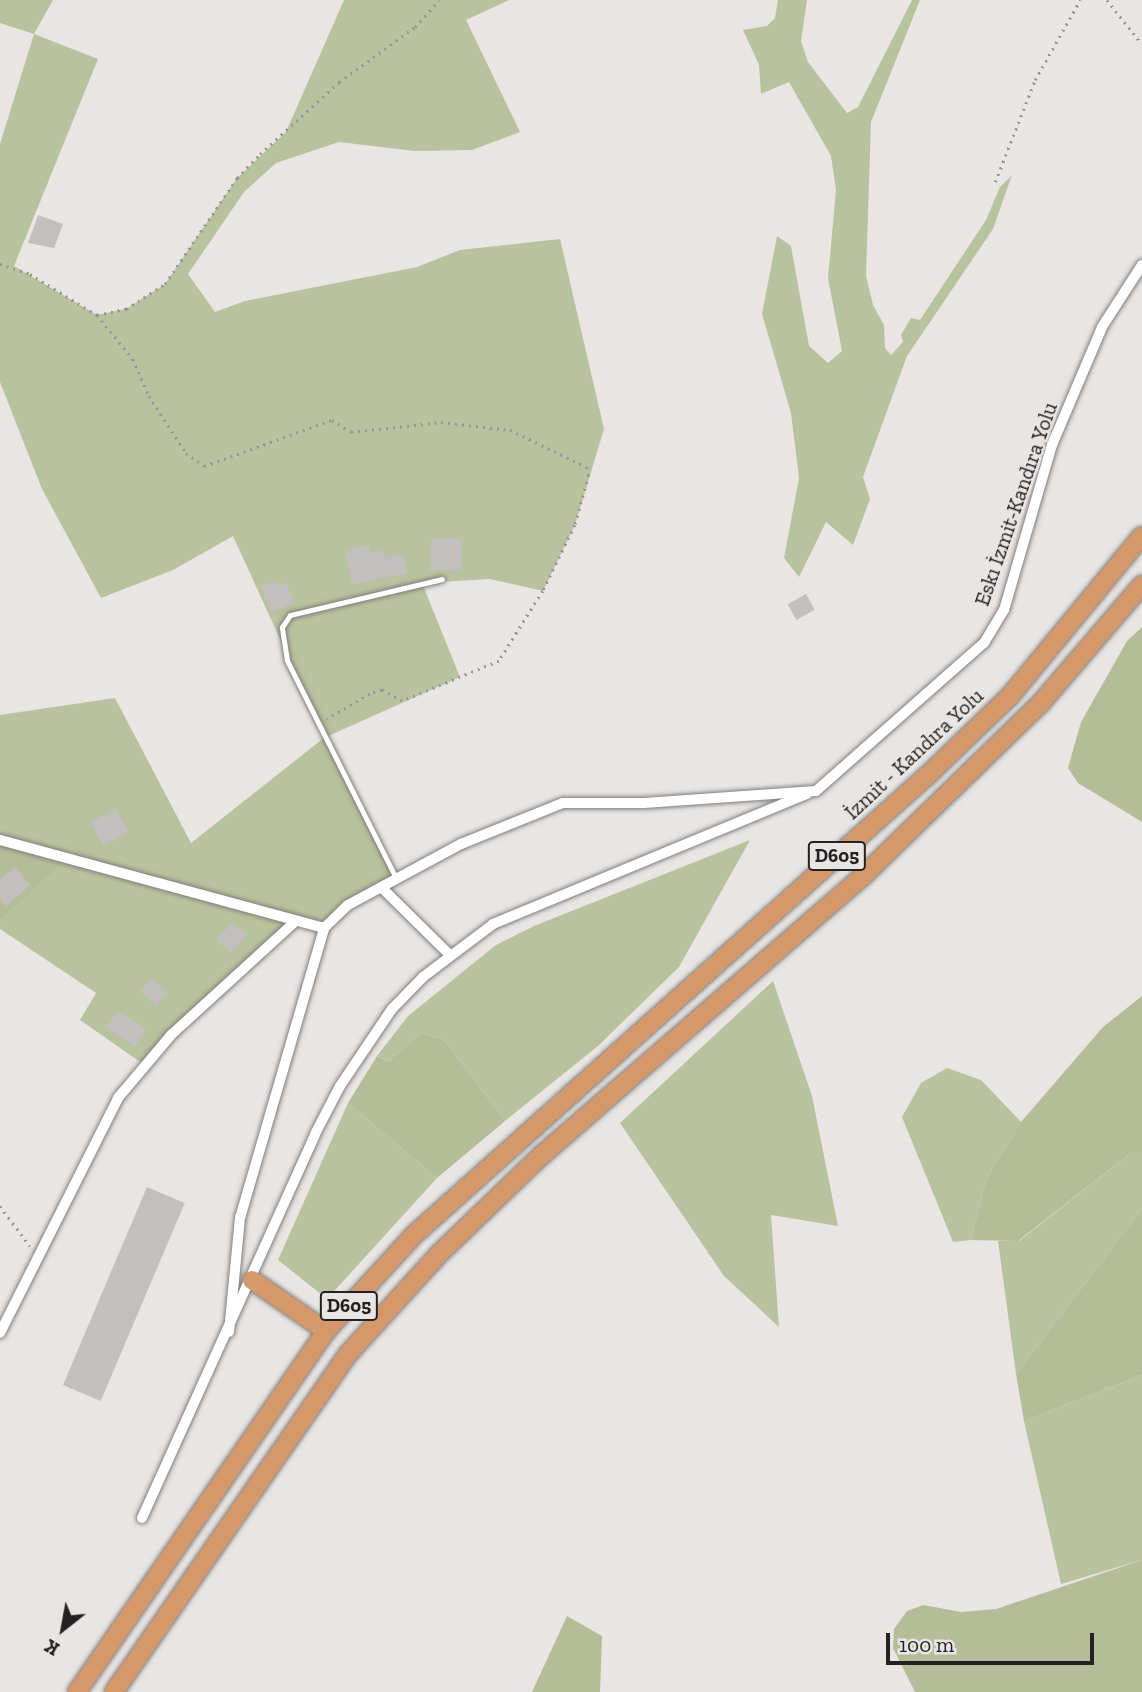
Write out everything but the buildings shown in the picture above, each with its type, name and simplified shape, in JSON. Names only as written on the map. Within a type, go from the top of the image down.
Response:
[{"type":"highway","name":"İzmit - Kandıra Yolu","points":[[326,1331],[415,1234],[505,1148],[929,774],[1010,696],[1142,536]]},
{"type":"highway","points":[[114,1692],[349,1353],[439,1254],[542,1155],[864,875],[1040,704],[1142,585]]},
{"type":"highway","points":[[252,1280],[326,1331]]},
{"type":"highway","name":"D605","points":[[77,1692],[326,1331]]},
{"type":"street","name":"Eskı İzmit-Kandıra Yolu","points":[[816,790],[984,643],[1004,610],[1062,421],[1102,327],[1142,265]]},
{"type":"street","points":[[229,1332],[240,1218],[324,928],[348,905],[461,844],[563,803],[644,803],[816,790]]},
{"type":"street","name":"İzmit - Kandıra Yolu","points":[[142,1518],[229,1332],[314,1134],[340,1086],[392,1009],[450,955],[493,924],[538,902],[816,790]]},
{"type":"street","points":[[0,840],[324,928]]},
{"type":"street","points":[[382,888],[450,955]]},
{"type":"street","points":[[0,1333],[111,1109],[137,1072],[171,1035],[296,921]]},
{"type":"lane","points":[[397,880],[364,806],[319,725],[281,642],[282,627],[290,615],[360,594],[442,579]]},
{"type":"path","points":[[97,315],[126,309],[164,284],[237,178],[260,154],[339,82],[415,27],[439,0]]},
{"type":"path","points":[[995,182],[1035,80],[1080,0]]},
{"type":"path","points":[[1107,0],[1142,44]]},
{"type":"path","points":[[0,264],[30,274],[97,315],[133,359],[149,396],[186,453],[204,466],[332,419],[351,432],[441,422],[498,428],[545,444],[587,467],[589,475],[575,525],[543,590],[499,661],[401,701],[382,690],[370,694],[319,725]]},
{"type":"path","points":[[0,1206],[38,1257]]},
{"type":"green space","points":[[0,0],[53,0],[34,34],[0,23]]},
{"type":"green space","points":[[344,0],[509,0],[466,20],[520,132],[472,150],[415,151],[339,142],[276,163],[244,192],[188,274],[215,312],[245,301],[417,267],[460,250],[560,239],[604,429],[575,525],[543,591],[490,579],[422,583],[460,677],[326,737],[397,880],[348,905],[324,928],[296,922],[143,1064],[80,1020],[96,993],[0,929],[0,921],[66,858],[0,840],[0,715],[115,698],[191,843],[325,737],[233,536],[173,570],[101,598],[42,489],[0,382],[0,144],[34,34],[98,59],[14,266],[97,315],[126,309],[165,284],[237,178],[286,132]]},
{"type":"green space","points":[[778,0],[807,0],[801,41],[808,62],[847,113],[858,107],[912,0],[920,0],[871,122],[866,276],[873,305],[884,325],[885,348],[891,355],[903,342],[901,335],[911,318],[920,320],[986,220],[1000,187],[1012,175],[993,229],[907,356],[863,477],[870,499],[853,545],[826,522],[799,577],[784,558],[799,478],[791,413],[762,314],[777,236],[791,246],[809,346],[828,363],[842,351],[828,278],[836,190],[831,156],[789,82],[761,94],[759,65],[743,30],[767,26],[775,18]]},
{"type":"green space","points":[[1142,627],[1142,822],[1078,783],[1068,768],[1081,722],[1127,641]]},
{"type":"green space","points":[[0,840],[67,858],[0,921]]},
{"type":"green space","points":[[750,840],[679,967],[598,1046],[505,1121],[445,1041],[422,1033],[388,1061],[377,1056],[408,1016],[496,945],[534,926]]},
{"type":"green space","points":[[773,981],[812,1096],[838,1226],[771,1215],[779,1327],[724,1276],[620,1123]]},
{"type":"green space","points":[[1142,996],[1142,1152],[1132,1152],[1018,1241],[971,1240],[987,1178],[1021,1122],[1103,1027]]},
{"type":"green space","points":[[422,1033],[445,1041],[505,1121],[437,1178],[348,1103],[377,1056],[388,1061]]},
{"type":"green space","points":[[947,1068],[981,1080],[1021,1122],[987,1178],[971,1240],[953,1242],[902,1117],[921,1083]]},
{"type":"green space","points":[[348,1103],[437,1178],[327,1299],[278,1260]]},
{"type":"green space","points":[[1132,1152],[1142,1152],[1142,1209],[1016,1374],[998,1241],[1019,1241]]},
{"type":"green space","points":[[1142,1209],[1142,1375],[1024,1421],[1016,1374]]},
{"type":"green space","points":[[1142,1375],[1142,1560],[1061,1584],[1024,1421]]},
{"type":"green space","points":[[1142,1560],[1142,1692],[915,1692],[893,1648],[894,1629],[907,1611],[923,1605],[961,1612],[996,1609]]},
{"type":"green space","points":[[567,1616],[602,1636],[600,1692],[532,1692]]}]
